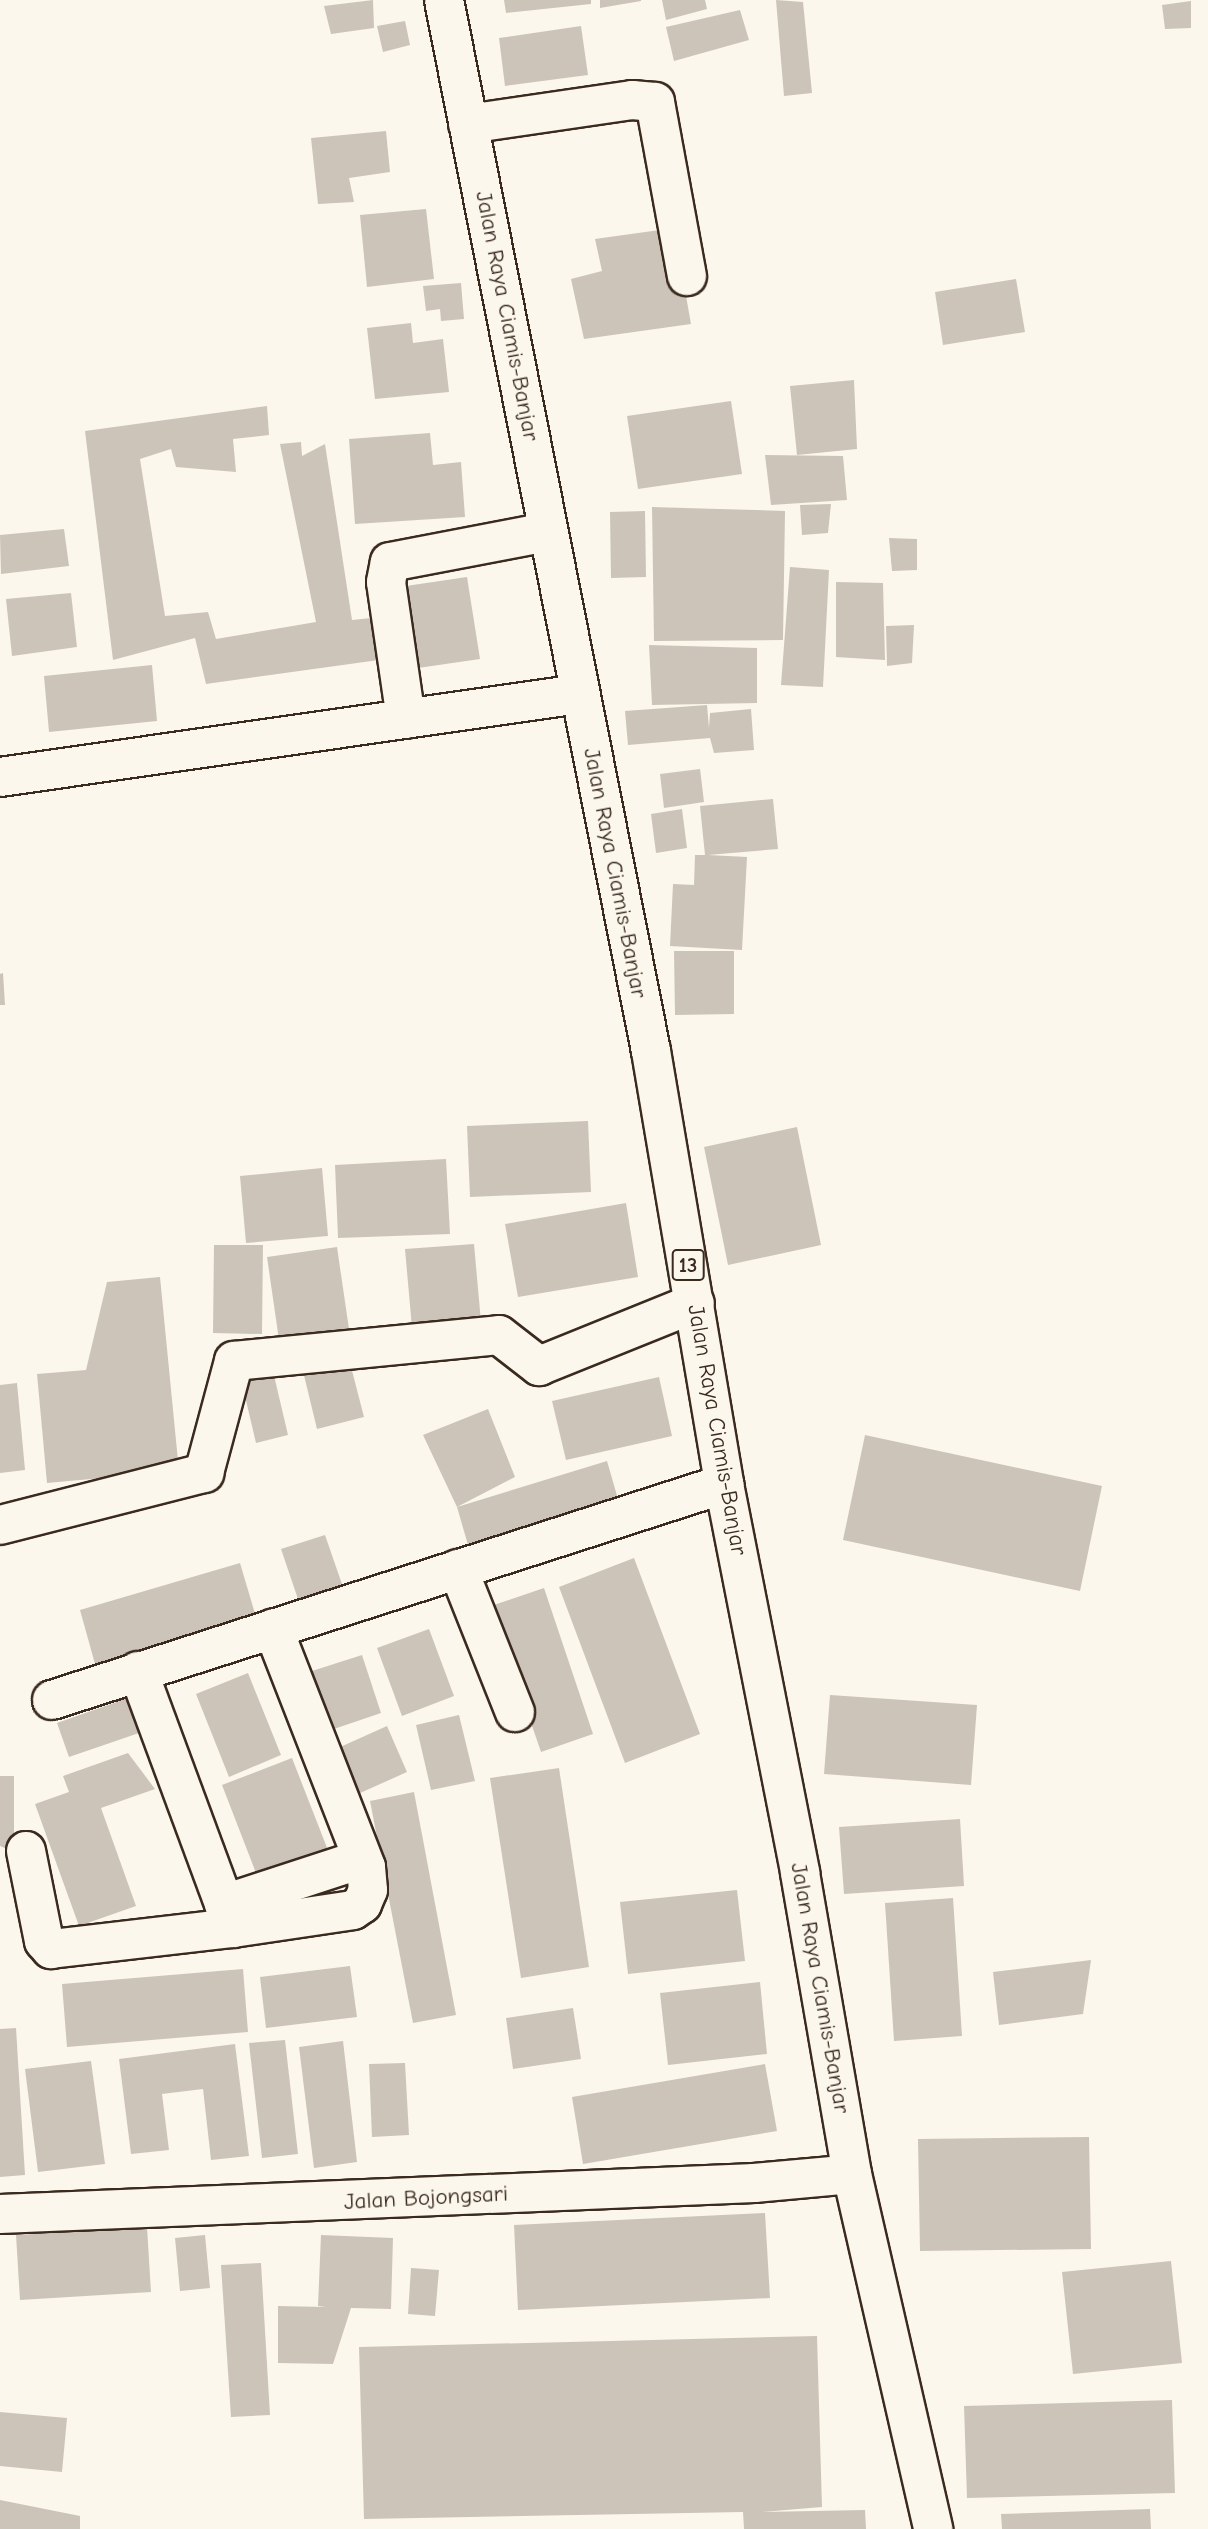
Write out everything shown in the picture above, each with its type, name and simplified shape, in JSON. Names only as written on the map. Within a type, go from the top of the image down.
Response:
[{"type":"main road","name":"Jalan Raya Ciamis-Banjar","points":[[444,0],[651,1051],[724,1483],[800,1873],[852,2174],[933,2529]]},
{"type":"main road","points":[[468,124],[632,100],[655,102],[687,276]]},
{"type":"main road","points":[[406,719],[386,582],[390,562],[548,533]]},
{"type":"main road","points":[[0,777],[579,694]]},
{"type":"main road","points":[[0,1525],[204,1473],[234,1361],[499,1335],[537,1366],[695,1303]]},
{"type":"main road","points":[[52,1700],[724,1483]]},
{"type":"main road","points":[[458,1569],[515,1712]]},
{"type":"main road","points":[[26,1851],[49,1948],[228,1916],[362,1859],[273,1628]]},
{"type":"main road","points":[[138,1671],[228,1916]]},
{"type":"main road","name":"Jalan Bojongsari","points":[[0,2214],[740,2184],[852,2174]]},
{"type":"building","points":[[373,0],[374,28],[331,34],[324,6]]},
{"type":"building","points":[[504,0],[591,0],[591,4],[506,13]]},
{"type":"building","points":[[600,0],[641,0],[641,1],[600,8]]},
{"type":"building","points":[[662,0],[705,0],[707,9],[666,20]]},
{"type":"building","points":[[776,0],[803,2],[812,93],[784,96]]},
{"type":"building","points":[[1191,1],[1191,28],[1165,29],[1162,5]]},
{"type":"building","points":[[740,10],[749,40],[674,61],[666,27]]},
{"type":"building","points":[[405,21],[410,45],[383,52],[377,26]]},
{"type":"building","points":[[581,26],[588,75],[505,86],[499,38]]},
{"type":"building","points":[[386,131],[390,172],[349,178],[354,202],[318,204],[311,138]]},
{"type":"building","points":[[426,209],[434,279],[367,287],[360,215]]},
{"type":"building","points":[[674,228],[691,324],[584,339],[571,279],[602,271],[595,239]]},
{"type":"building","points":[[1016,279],[1025,332],[943,345],[935,292]]},
{"type":"building","points":[[461,283],[464,319],[441,321],[440,309],[426,311],[423,286]]},
{"type":"building","points":[[411,323],[413,343],[443,339],[449,392],[375,399],[367,328]]},
{"type":"building","points":[[854,380],[857,449],[797,455],[790,386]]},
{"type":"building","points":[[731,401],[742,474],[638,489],[627,416]]},
{"type":"building","points":[[267,406],[269,435],[233,439],[236,472],[176,467],[171,449],[140,459],[165,616],[208,612],[216,639],[316,622],[280,444],[301,442],[302,456],[325,444],[352,620],[381,617],[386,659],[206,684],[195,638],[113,660],[85,431]]},
{"type":"building","points":[[430,433],[433,465],[461,462],[465,517],[355,524],[349,439]]},
{"type":"building","points":[[765,455],[843,456],[847,500],[771,505]]},
{"type":"building","points":[[831,504],[828,533],[802,535],[800,505]]},
{"type":"building","points":[[652,507],[785,511],[783,640],[654,641]]},
{"type":"building","points":[[645,511],[646,577],[611,578],[610,512]]},
{"type":"building","points":[[64,529],[69,566],[1,574],[0,535]]},
{"type":"building","points":[[889,538],[917,539],[917,570],[892,571]]},
{"type":"building","points":[[790,567],[829,570],[823,687],[781,685]]},
{"type":"building","points":[[467,577],[480,659],[418,668],[406,586]]},
{"type":"building","points":[[836,582],[883,583],[885,660],[836,657]]},
{"type":"building","points":[[71,593],[77,647],[12,656],[6,599]]},
{"type":"building","points":[[914,625],[912,663],[887,666],[886,626]]},
{"type":"building","points":[[649,645],[757,648],[757,703],[652,705]]},
{"type":"building","points":[[152,665],[157,721],[49,732],[44,676]]},
{"type":"building","points":[[707,705],[709,728],[710,713],[751,709],[754,750],[714,753],[710,738],[628,745],[625,711]]},
{"type":"building","points":[[700,769],[704,802],[664,808],[660,774]]},
{"type":"building","points":[[773,799],[778,849],[708,855],[747,857],[742,950],[670,946],[673,884],[694,885],[695,855],[705,855],[700,806]]},
{"type":"building","points":[[682,809],[687,848],[656,853],[651,814]]},
{"type":"building","points":[[674,951],[734,951],[734,1014],[675,1015]]},
{"type":"building","points":[[3,973],[5,1005],[0,1005],[0,974]]},
{"type":"building","points":[[588,1121],[591,1192],[470,1197],[467,1126]]},
{"type":"building","points":[[797,1127],[821,1245],[728,1265],[704,1147]]},
{"type":"building","points":[[446,1159],[450,1234],[338,1238],[335,1165]]},
{"type":"building","points":[[322,1168],[328,1236],[246,1243],[240,1176]]},
{"type":"building","points":[[626,1203],[638,1277],[518,1297],[505,1224]]},
{"type":"building","points":[[474,1244],[481,1322],[412,1328],[405,1249]]},
{"type":"building","points":[[214,1245],[263,1245],[262,1334],[213,1333]]},
{"type":"building","points":[[337,1247],[349,1329],[279,1340],[267,1257]]},
{"type":"building","points":[[160,1277],[179,1471],[47,1483],[37,1374],[86,1370],[107,1282]]},
{"type":"building","points":[[348,1355],[364,1417],[317,1429],[302,1367]]},
{"type":"building","points":[[272,1367],[288,1435],[256,1443],[240,1375]]},
{"type":"building","points":[[659,1377],[672,1436],[566,1460],[552,1401]]},
{"type":"building","points":[[17,1383],[25,1470],[0,1473],[0,1385]]},
{"type":"building","points":[[488,1409],[515,1477],[457,1507],[423,1435]]},
{"type":"building","points":[[865,1435],[1102,1486],[1080,1591],[843,1540]]},
{"type":"building","points":[[607,1461],[618,1499],[468,1545],[457,1507]]},
{"type":"building","points":[[325,1535],[343,1587],[299,1602],[281,1549]]},
{"type":"building","points":[[634,1558],[700,1734],[625,1763],[559,1587]]},
{"type":"building","points":[[240,1563],[256,1617],[95,1664],[80,1610]]},
{"type":"building","points":[[544,1588],[593,1734],[541,1752],[491,1606]]},
{"type":"building","points":[[429,1629],[454,1696],[402,1716],[377,1648]]},
{"type":"building","points":[[362,1655],[381,1713],[331,1730],[312,1671]]},
{"type":"building","points":[[248,1673],[281,1755],[229,1777],[196,1694]]},
{"type":"building","points":[[830,1695],[977,1705],[971,1785],[824,1774]]},
{"type":"building","points":[[128,1698],[139,1733],[69,1757],[57,1723]]},
{"type":"building","points":[[459,1715],[475,1781],[431,1790],[416,1725]]},
{"type":"building","points":[[387,1726],[407,1772],[358,1794],[338,1748]]},
{"type":"building","points":[[128,1753],[155,1789],[101,1808],[136,1906],[79,1926],[35,1804],[69,1792],[63,1776]]},
{"type":"building","points":[[292,1758],[331,1858],[261,1886],[222,1785]]},
{"type":"building","points":[[559,1768],[589,1967],[521,1978],[490,1778]]},
{"type":"building","points":[[0,1776],[14,1776],[14,1852],[0,1846]]},
{"type":"building","points":[[414,1792],[456,2015],[413,2023],[370,1801]]},
{"type":"building","points":[[960,1819],[964,1886],[844,1894],[839,1827]]},
{"type":"building","points":[[737,1890],[745,1961],[628,1974],[620,1902]]},
{"type":"building","points":[[953,1898],[962,2036],[894,2041],[885,1903]]},
{"type":"building","points":[[1091,1960],[1083,2014],[999,2025],[993,1972]]},
{"type":"building","points":[[350,1966],[357,2017],[266,2028],[260,1977]]},
{"type":"building","points":[[243,1969],[248,2032],[67,2047],[62,1984]]},
{"type":"building","points":[[760,1982],[767,2054],[668,2065],[660,1993]]},
{"type":"building","points":[[573,2008],[581,2059],[513,2069],[506,2018]]},
{"type":"building","points":[[16,2028],[25,2175],[0,2177],[0,2029]]},
{"type":"building","points":[[285,2040],[298,2154],[262,2158],[249,2043]]},
{"type":"building","points":[[343,2041],[357,2162],[314,2168],[299,2047]]},
{"type":"building","points":[[235,2044],[249,2156],[211,2160],[203,2089],[162,2094],[169,2150],[131,2154],[119,2059]]},
{"type":"building","points":[[91,2061],[105,2164],[38,2172],[25,2069]]},
{"type":"building","points":[[405,2063],[409,2135],[372,2137],[369,2064]]},
{"type":"building","points":[[765,2064],[777,2131],[583,2164],[572,2097]]},
{"type":"building","points":[[1089,2137],[1091,2249],[920,2251],[918,2139]]},
{"type":"building","points":[[765,2213],[770,2298],[518,2310],[514,2225]]},
{"type":"building","points":[[147,2227],[151,2292],[20,2300],[16,2235]]},
{"type":"building","points":[[205,2235],[210,2288],[180,2291],[175,2238]]},
{"type":"building","points":[[321,2235],[393,2238],[391,2309],[351,2308],[333,2364],[278,2363],[278,2306],[326,2307],[318,2306]]},
{"type":"building","points":[[1171,2261],[1182,2363],[1073,2374],[1062,2272]]},
{"type":"building","points":[[261,2263],[270,2415],[231,2417],[221,2265]]},
{"type":"building","points":[[411,2268],[439,2270],[435,2316],[408,2314]]},
{"type":"building","points":[[817,2336],[822,2507],[761,2512],[865,2510],[866,2529],[744,2529],[743,2512],[364,2519],[359,2347]]},
{"type":"building","points":[[1172,2400],[1175,2493],[967,2498],[964,2406]]},
{"type":"building","points":[[0,2412],[67,2418],[62,2472],[0,2466]]},
{"type":"building","points":[[0,2500],[80,2516],[80,2529],[0,2529]]},
{"type":"building","points":[[1150,2509],[1151,2529],[1002,2529],[1001,2514]]}]
